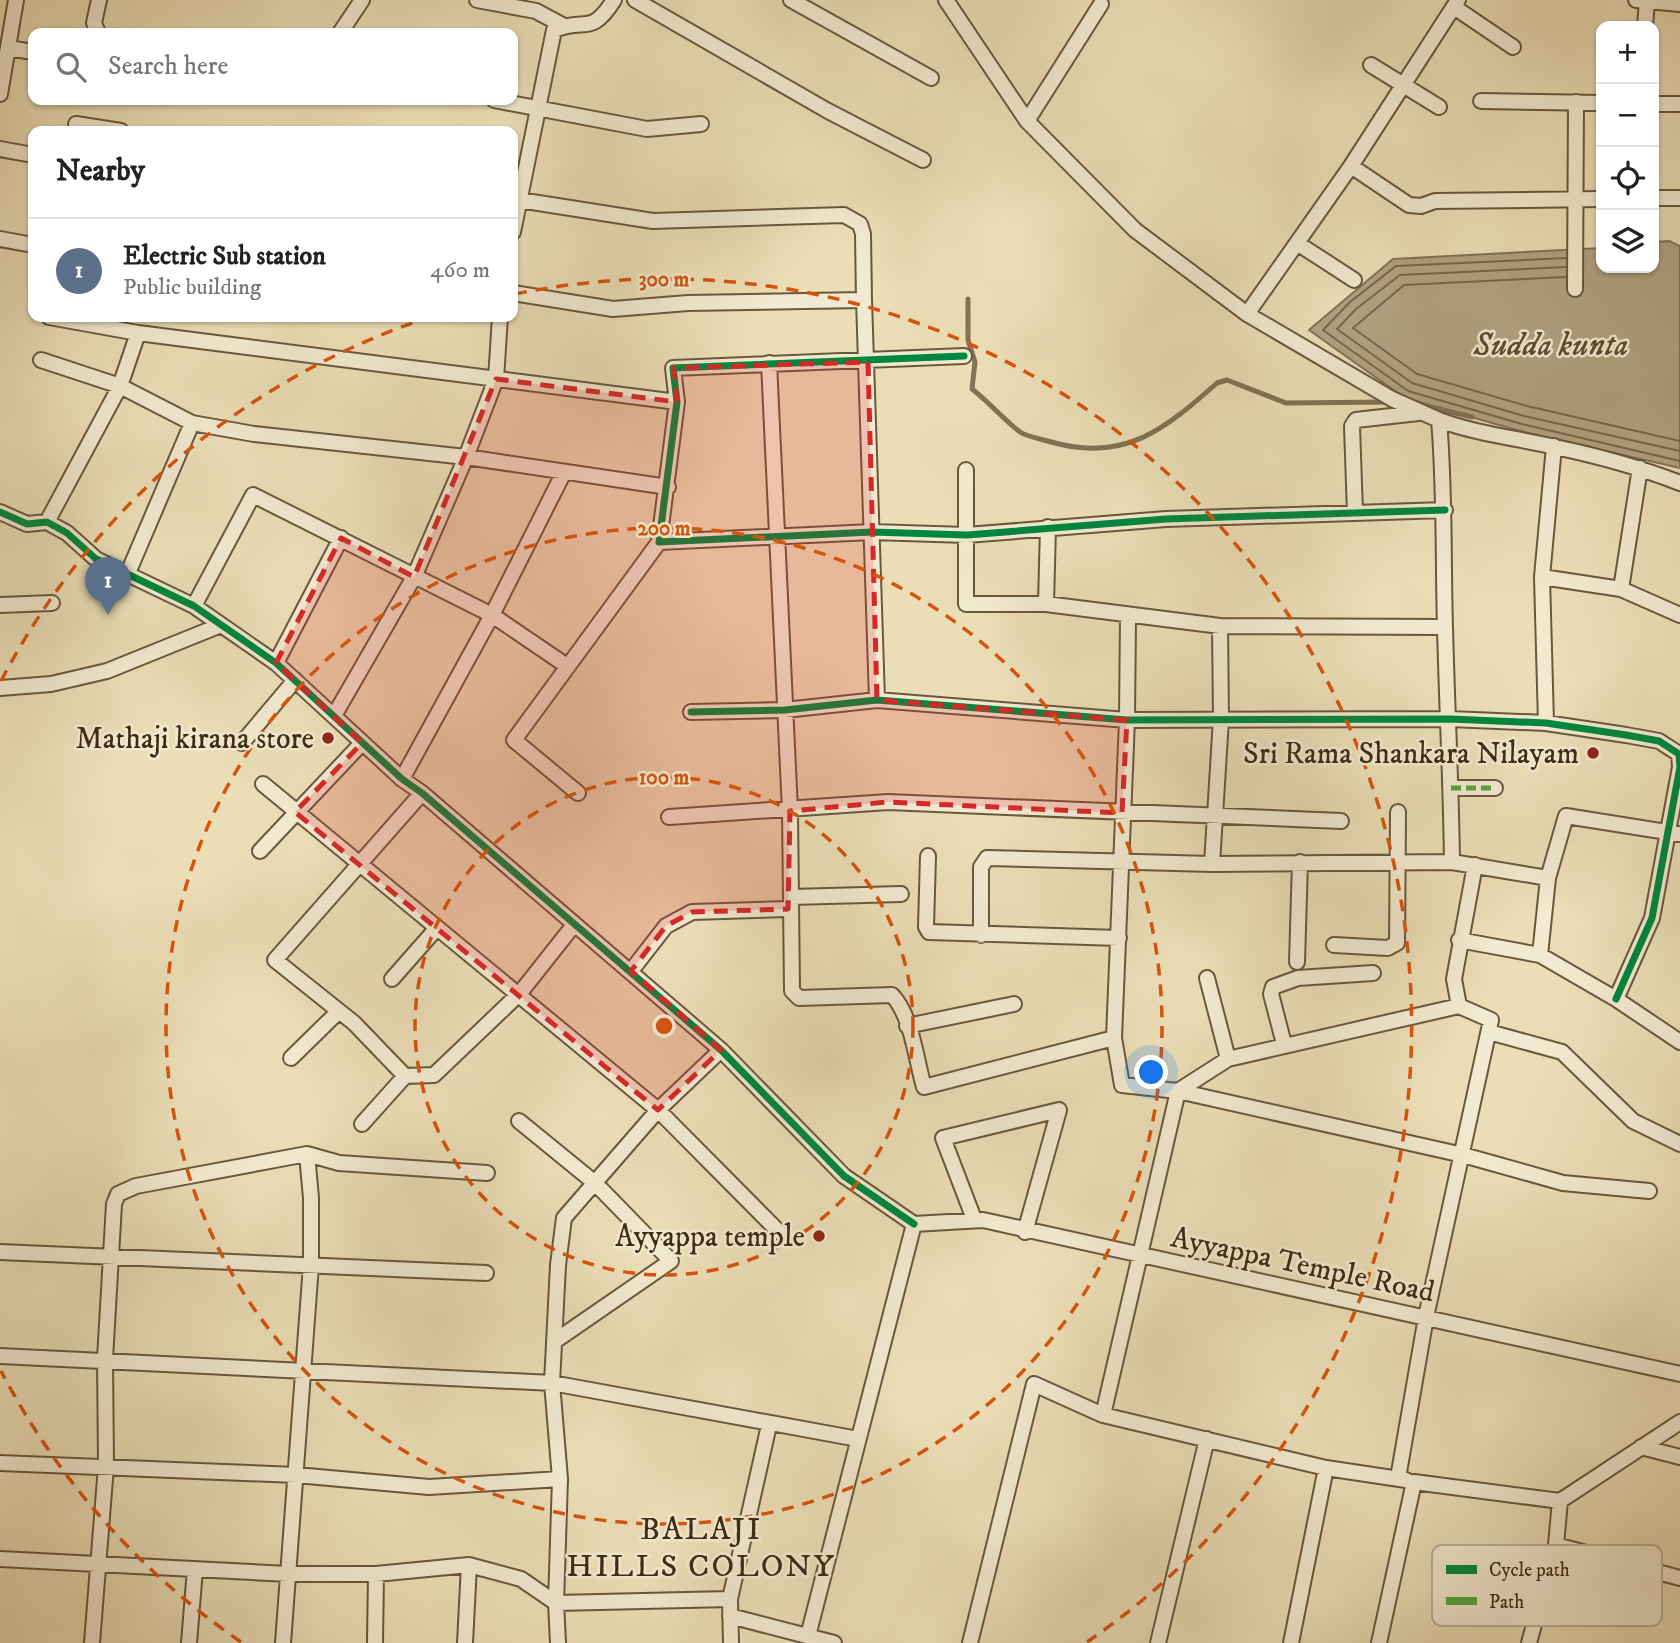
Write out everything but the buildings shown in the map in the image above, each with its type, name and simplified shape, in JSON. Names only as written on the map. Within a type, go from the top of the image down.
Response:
[{"type":"street","points":[[0,94],[16,0]]},
{"type":"street","points":[[96,28],[94,23],[99,0]]},
{"type":"street","points":[[343,28],[362,0]]},
{"type":"street","points":[[477,0],[536,12],[565,26]]},
{"type":"street","points":[[518,191],[554,30],[565,26],[593,25],[601,20],[614,0]]},
{"type":"street","points":[[635,0],[828,111],[923,160]]},
{"type":"street","points":[[791,0],[932,78]]},
{"type":"street","points":[[946,0],[1027,121],[1135,230],[1247,314],[1418,413],[1479,433],[1554,446],[1640,468],[1680,483]]},
{"type":"street","points":[[1027,121],[1100,1]]},
{"type":"street","points":[[1644,21],[1642,1],[1680,4]]},
{"type":"street","points":[[1247,314],[1351,166],[1456,3],[1513,47]]},
{"type":"street","points":[[8,48],[28,51]]},
{"type":"street","points":[[1371,65],[1439,107]]},
{"type":"street","points":[[1481,101],[1596,103]]},
{"type":"street","points":[[1575,289],[1576,102]]},
{"type":"street","points":[[518,104],[647,129],[701,124]]},
{"type":"street","points":[[1659,104],[1680,104]]},
{"type":"street","points":[[76,124],[89,126]]},
{"type":"street","points":[[0,149],[28,154]]},
{"type":"street","points":[[1351,166],[1409,205],[1421,206],[1435,201],[1596,199]]},
{"type":"street","points":[[1659,198],[1680,198]]},
{"type":"street","points":[[518,199],[653,221],[844,215],[860,224],[863,234],[868,362],[872,629],[877,700]]},
{"type":"street","points":[[0,239],[28,244]]},
{"type":"street","points":[[1297,243],[1354,280]]},
{"type":"street","points":[[518,294],[613,309],[688,303],[864,300]]},
{"type":"street","points":[[77,322],[138,333],[677,402]]},
{"type":"street","points":[[335,715],[414,577],[466,457],[496,379],[500,322]]},
{"type":"street","points":[[47,522],[120,386],[138,333]]},
{"type":"street","points":[[578,793],[514,740],[659,542],[677,402],[673,368],[964,356]]},
{"type":"street","points":[[41,360],[120,386],[192,423],[268,436],[466,457],[667,487]]},
{"type":"street","points":[[769,363],[790,811],[794,995],[799,998],[892,995],[898,1001],[907,1026],[924,1087],[1114,1038]]},
{"type":"street","points":[[1355,513],[1352,426],[1356,420],[1418,413]]},
{"type":"street","points":[[1444,422],[1445,627],[1450,719],[1452,862]]},
{"type":"street","points":[[128,573],[192,423]]},
{"type":"street","points":[[1546,723],[1542,577],[1554,446]]},
{"type":"street","points":[[1621,589],[1640,468]]},
{"type":"street","points":[[966,470],[966,604],[1046,604],[1128,617],[1220,626],[1445,627]]},
{"type":"street","points":[[402,779],[492,615],[564,472]]},
{"type":"street","points":[[194,606],[253,495],[492,615],[567,666]]},
{"type":"street","points":[[659,542],[872,532],[967,535],[1166,519],[1445,510]]},
{"type":"street","points":[[0,512],[27,524],[47,522],[67,533],[96,559],[194,606],[276,663],[402,779],[422,793],[573,926],[631,971],[721,1050],[844,1176],[914,1224],[808,1636]]},
{"type":"street","points":[[1046,604],[1048,527]]},
{"type":"street","points":[[276,663],[341,538]]},
{"type":"street","points":[[1542,577],[1621,589],[1680,615]]},
{"type":"street","points":[[0,605],[51,603]]},
{"type":"street","points":[[1128,617],[1127,719],[1114,1038],[1122,1085],[1178,1091],[1463,1155],[1563,1183],[1649,1191]]},
{"type":"street","points":[[0,688],[51,684],[107,671],[221,625]]},
{"type":"street","points":[[1212,864],[1221,719],[1220,626]]},
{"type":"street","points":[[242,743],[295,680]]},
{"type":"street","points":[[691,712],[785,710],[877,700],[1127,719],[1450,719],[1546,723],[1659,741],[1679,751],[1674,834],[1652,918],[1616,999]]},
{"type":"street","points":[[260,851],[362,743]]},
{"type":"street","points":[[263,783],[436,929],[520,993],[659,1110],[779,1231]]},
{"type":"street","points":[[1451,788],[1495,788]]},
{"type":"street","points":[[422,793],[275,960],[339,1012],[405,1076],[434,1075],[520,993],[573,926]]},
{"type":"street","points":[[669,817],[790,811],[888,802],[1341,821]]},
{"type":"street","points":[[1334,945],[1388,948],[1397,943],[1398,812]]},
{"type":"street","points":[[1540,955],[1548,878],[1566,816],[1674,834]]},
{"type":"street","points":[[928,856],[926,927],[936,933],[1119,938]]},
{"type":"street","points":[[981,934],[981,867],[987,858],[1212,864],[1452,862],[1548,878]]},
{"type":"street","points":[[1297,962],[1300,862]]},
{"type":"street","points":[[1459,1006],[1454,979],[1459,940],[1475,865]]},
{"type":"street","points":[[631,971],[666,926],[692,912],[901,894]]},
{"type":"street","points":[[392,979],[436,929]]},
{"type":"street","points":[[1459,940],[1540,955],[1616,999],[1680,1042]]},
{"type":"street","points":[[1284,1044],[1271,994],[1273,987],[1298,978],[1373,973]]},
{"type":"street","points":[[1207,978],[1228,1059]]},
{"type":"street","points":[[907,1026],[1014,1004]]},
{"type":"street","points":[[1103,1415],[1178,1091],[1228,1059],[1459,1006],[1491,1020],[1426,1317],[1398,1478]]},
{"type":"street","points":[[291,1058],[339,1012]]},
{"type":"street","points":[[1489,1032],[1562,1052],[1633,1121],[1680,1144]]},
{"type":"street","points":[[558,1643],[556,1603],[560,1479],[552,1383],[558,1265],[564,1218],[659,1110],[721,1050]]},
{"type":"street","points":[[362,1124],[405,1076]]},
{"type":"street","points":[[974,1219],[943,1138],[1059,1110],[1025,1232]]},
{"type":"street","points":[[519,1121],[595,1183],[671,1261],[555,1341]]},
{"type":"street","points":[[283,1643],[311,1265],[311,1198],[307,1154]]},
{"type":"street","points":[[92,1643],[96,1562],[106,1466],[105,1359],[114,1203],[118,1194],[136,1186],[307,1154],[339,1163],[487,1173]]},
{"type":"street","name":"Ayyappa Temple Road","points":[[914,1224],[974,1219],[1680,1374]]},
{"type":"street","points":[[0,1252],[111,1259],[486,1273]]},
{"type":"street","points":[[0,1356],[105,1359],[552,1383],[769,1425],[858,1439]]},
{"type":"street","points":[[970,1643],[1034,1384],[1103,1415],[1326,1468],[1560,1501],[1680,1422]]},
{"type":"street","points":[[731,1643],[730,1599],[769,1425]]},
{"type":"street","points":[[1158,1643],[1207,1439]]},
{"type":"street","points":[[1641,1447],[1680,1457]]},
{"type":"street","points":[[0,1463],[296,1475],[429,1487],[560,1479]]},
{"type":"street","points":[[1292,1643],[1326,1468]]},
{"type":"street","points":[[1379,1643],[1414,1482]]},
{"type":"street","points":[[1556,1545],[1560,1501]]},
{"type":"street","points":[[0,1559],[288,1574],[376,1574],[469,1565],[521,1578],[556,1603],[730,1599]]},
{"type":"street","points":[[465,1643],[469,1565]]},
{"type":"street","points":[[189,1643],[195,1569]]},
{"type":"street","points":[[1662,1573],[1680,1578]]},
{"type":"street","points":[[375,1643],[376,1574]]},
{"type":"street","points":[[730,1616],[834,1643]]},
{"type":"street","points":[[1529,1643],[1534,1626]]},
{"type":"highlighted area","points":[[868,362],[877,700],[1127,720],[1122,813],[888,802],[790,811],[788,909],[692,912],[666,926],[631,971],[721,1050],[658,1110],[295,812],[362,743],[276,663],[341,538],[414,577],[496,379],[677,402],[673,368]]},
{"type":"water","name":"Sudda kunta","points":[[1669,241],[1680,246],[1680,468],[1520,431],[1405,398],[1309,330],[1393,259],[1596,248],[1596,273],[1659,273],[1659,242]]},
{"type":"waterway","points":[[968,299],[968,340],[975,362],[972,389],[1020,432],[1051,442],[1101,448],[1142,438],[1180,415],[1217,383],[1227,380],[1286,403],[1390,402]]},
{"type":"waterway","points":[[1414,403],[1472,417]]},
{"type":"marked path","points":[[1451,788],[1495,788]]},
{"type":"cycle path","points":[[964,356],[673,368],[677,402],[659,542],[872,532],[967,535],[1166,519],[1445,510]]},
{"type":"cycle path","points":[[0,512],[27,524],[47,522],[67,533],[96,559],[194,606],[276,663],[402,779],[422,793],[721,1050],[844,1176],[914,1224]]},
{"type":"cycle path","points":[[691,712],[785,710],[877,700],[1127,720],[1450,719],[1546,723],[1659,741],[1679,754],[1680,767],[1652,918],[1616,999]]},
{"type":"place","name":"Electric Sub station","points":[[108,615]]},
{"type":"place","name":"Mathaji kirana store","points":[[328,738]]},
{"type":"place","name":"Sri Rama Shankara Nilayam","points":[[1593,753]]},
{"type":"place","name":"Ayyappa temple","points":[[819,1236]]},
{"type":"district","name":"BALAJI HILLS COLONY","points":[[701,1546]]}]
